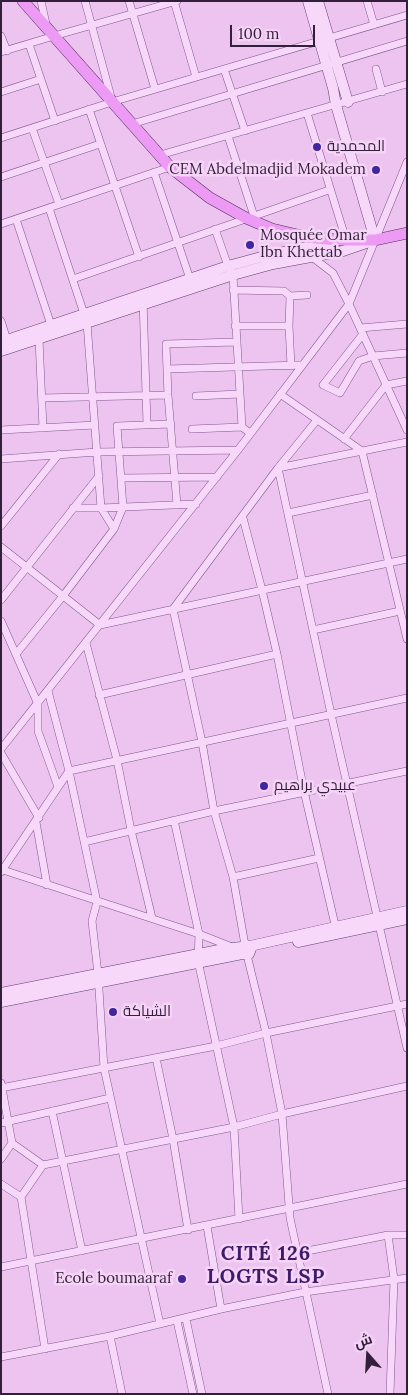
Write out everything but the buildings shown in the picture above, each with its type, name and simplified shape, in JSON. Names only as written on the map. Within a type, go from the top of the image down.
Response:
[{"type":"main road","points":[[23,1],[170,167],[210,198],[281,231],[306,237],[375,240],[407,233]]},
{"type":"street","points":[[42,1],[50,31]]},
{"type":"street","points":[[85,1],[112,102]]},
{"type":"street","points":[[129,1],[155,89]]},
{"type":"street","points":[[308,1],[348,102]]},
{"type":"street","points":[[318,1],[324,40]]},
{"type":"street","points":[[367,1],[374,25]]},
{"type":"street","points":[[1,36],[4,52],[29,44],[50,31],[92,25],[175,2],[196,77]]},
{"type":"street","points":[[1,138],[112,102],[407,15]]},
{"type":"street","points":[[132,124],[407,41]]},
{"type":"street","points":[[29,44],[55,121]]},
{"type":"street","points":[[331,63],[336,105],[375,240]]},
{"type":"street","points":[[224,69],[245,131]]},
{"type":"street","points":[[376,69],[382,92]]},
{"type":"street","points":[[1,92],[41,80]]},
{"type":"street","points":[[160,155],[407,84]]},
{"type":"street","points":[[89,109],[138,257]]},
{"type":"street","points":[[5,345],[230,271],[261,257],[342,240],[307,113]]},
{"type":"street","points":[[32,128],[59,204]]},
{"type":"street","points":[[228,136],[250,217]]},
{"type":"street","points":[[1,178],[100,144]]},
{"type":"street","points":[[1,749],[196,504],[301,365],[350,304],[407,162]]},
{"type":"street","points":[[1,224],[170,167]]},
{"type":"street","points":[[154,172],[190,279]]},
{"type":"street","points":[[73,279],[329,190]]},
{"type":"street","points":[[49,208],[86,318],[101,508],[114,529]]},
{"type":"street","points":[[16,219],[52,330]]},
{"type":"street","points":[[215,230],[230,271],[233,290],[242,427]]},
{"type":"street","points":[[143,300],[190,279],[343,251],[375,240]]},
{"type":"street","points":[[312,257],[333,273],[350,304],[407,430]]},
{"type":"street","points":[[233,290],[284,291],[290,296],[307,294]]},
{"type":"street","points":[[290,296],[291,366]]},
{"type":"street","points":[[143,300],[147,424]]},
{"type":"street","points":[[1,321],[5,345]]},
{"type":"street","points":[[407,324],[362,331],[323,385],[340,393],[360,361],[373,356],[407,353]]},
{"type":"street","points":[[235,326],[289,326]]},
{"type":"street","points":[[5,345],[39,339],[52,330]]},
{"type":"street","points":[[39,339],[43,428]]},
{"type":"street","points":[[176,505],[166,344],[236,342]]},
{"type":"street","points":[[167,369],[301,365]]},
{"type":"street","points":[[344,439],[386,384],[407,381]]},
{"type":"street","points":[[196,396],[240,394]]},
{"type":"street","points":[[280,394],[362,452],[407,639]]},
{"type":"street","points":[[42,398],[168,395]]},
{"type":"street","points":[[173,609],[243,518],[278,468],[317,420]]},
{"type":"street","points":[[16,654],[114,529],[123,507],[116,426],[171,424]]},
{"type":"street","points":[[1,430],[95,425]]},
{"type":"street","points":[[192,429],[242,427],[250,433]]},
{"type":"street","points":[[278,468],[407,442]]},
{"type":"street","points":[[1,459],[97,452],[238,450]]},
{"type":"street","points":[[1,526],[59,454]]},
{"type":"street","points":[[278,468],[377,921],[407,1048]]},
{"type":"street","points":[[1,600],[99,476]]},
{"type":"street","points":[[121,478],[217,477]]},
{"type":"street","points":[[288,513],[373,495]]},
{"type":"street","points":[[73,508],[196,504]]},
{"type":"street","points":[[243,518],[277,654],[304,791],[336,930]]},
{"type":"street","points":[[1,547],[100,625]]},
{"type":"street","points":[[100,625],[407,559]]},
{"type":"street","points":[[173,609],[202,742],[214,811],[233,877],[244,949],[266,1033],[282,1114],[289,1209],[328,1394]]},
{"type":"street","points":[[313,630],[400,611]]},
{"type":"street","points":[[1,620],[38,704],[38,731],[58,787]]},
{"type":"street","points":[[86,643],[117,760],[152,918]]},
{"type":"street","points":[[99,695],[277,654]]},
{"type":"street","points":[[48,691],[69,771],[96,902],[92,921],[104,1068],[160,1324]]},
{"type":"street","points":[[244,949],[2,871],[38,820],[69,771],[407,698]]},
{"type":"street","points":[[1,753],[38,820],[47,885]]},
{"type":"street","points":[[84,842],[304,791],[407,771]]},
{"type":"street","points":[[174,820],[200,934],[198,958],[234,1127],[239,1219]]},
{"type":"street","points":[[233,877],[319,858]]},
{"type":"street","points":[[1,1002],[98,979],[377,921],[407,911]]},
{"type":"street","points":[[377,921],[407,919]]},
{"type":"street","points":[[1,993],[98,979]]},
{"type":"street","points":[[43,1165],[12,1143],[5,1122],[2,1087],[216,1046],[266,1033],[407,1004]]},
{"type":"street","points":[[156,1058],[173,1139],[188,1230]]},
{"type":"street","points":[[45,1349],[21,1197],[43,1165],[234,1127],[282,1114],[407,1086]]},
{"type":"street","points":[[5,1122],[110,1098]]},
{"type":"street","points":[[52,1111],[82,1251]]},
{"type":"street","points":[[1,1159],[12,1143]]},
{"type":"street","points":[[1,1184],[21,1197]]},
{"type":"street","points":[[1,1267],[407,1184]]},
{"type":"street","points":[[207,1226],[221,1309]]},
{"type":"street","points":[[297,1253],[388,1235],[407,1235]]},
{"type":"street","points":[[388,1235],[394,1279],[390,1394]]},
{"type":"street","points":[[1,1357],[110,1336],[221,1309],[305,1292],[407,1278]]},
{"type":"street","points":[[186,1319],[202,1394]]},
{"type":"street","points":[[177,1321],[193,1394]]},
{"type":"street","points":[[110,1336],[122,1394]]},
{"type":"place","name":"المحمدية","points":[[317,147]]},
{"type":"place","name":"CEM Abdelmadjid Mokadem","points":[[376,170]]},
{"type":"place","name":"Mosquée Omar Ibn Khettab","points":[[250,245]]},
{"type":"place","name":"عبيدي براهيم","points":[[264,786]]},
{"type":"place","name":"الشياكة","points":[[113,1012]]},
{"type":"place","name":"Ecole boumaaraf","points":[[182,1279]]},
{"type":"district","name":"CITÉ 126 LOGTS LSP","points":[[266,1266]]}]
